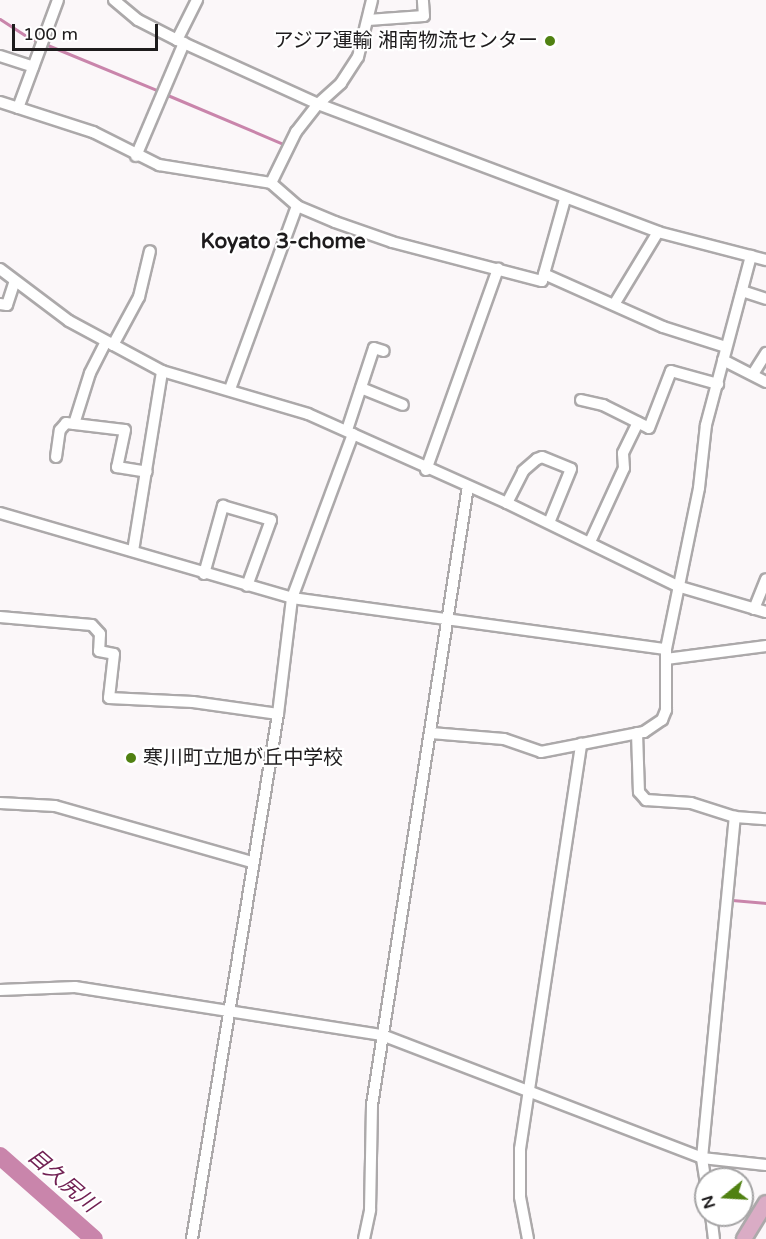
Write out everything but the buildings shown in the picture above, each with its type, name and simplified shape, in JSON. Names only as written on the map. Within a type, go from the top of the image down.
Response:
[{"type":"main road","points":[[744,1239],[766,1203]]},
{"type":"street","points":[[18,108],[44,45],[58,0]]},
{"type":"street","points":[[114,0],[138,20],[180,42],[318,104],[565,199],[658,232],[766,260]]},
{"type":"street","points":[[136,156],[164,94],[180,42],[197,0]]},
{"type":"street","points":[[271,183],[296,132],[318,104],[349,72],[368,20],[372,0]]},
{"type":"street","points":[[368,20],[424,16],[423,0]]},
{"type":"street","points":[[0,56],[33,67]]},
{"type":"street","points":[[0,102],[93,132],[136,156],[159,165],[271,183],[297,206],[392,242],[542,281],[565,199]]},
{"type":"street","points":[[230,390],[297,206]]},
{"type":"street","points":[[615,303],[658,232]]},
{"type":"street","points":[[74,424],[90,373],[139,297],[150,251]]},
{"type":"street","points":[[431,733],[504,739],[541,752],[638,734],[662,720],[666,710],[666,654],[677,586],[699,488],[706,425],[751,256]]},
{"type":"street","points":[[0,269],[69,321],[162,371],[230,390],[350,432],[426,470],[507,503],[590,542],[677,586],[766,612]]},
{"type":"street","points":[[426,470],[498,269]]},
{"type":"street","points":[[544,274],[615,303],[663,327],[726,347]]},
{"type":"street","points":[[0,304],[7,305],[15,281]]},
{"type":"street","points":[[742,291],[766,299]]},
{"type":"street","points":[[192,1239],[251,862],[278,714],[291,598],[350,432],[360,388],[374,348],[384,351]]},
{"type":"street","points":[[753,374],[766,353]]},
{"type":"street","points":[[723,360],[766,382]]},
{"type":"street","points":[[133,551],[162,371]]},
{"type":"street","points":[[581,400],[603,405],[649,428],[671,371],[717,384]]},
{"type":"street","points":[[360,388],[403,405]]},
{"type":"street","points":[[590,542],[624,468],[623,453],[638,422]]},
{"type":"street","points":[[56,457],[60,430],[66,423],[124,430],[117,467],[147,472]]},
{"type":"street","points":[[507,503],[523,471],[537,459],[542,457],[571,469],[549,523]]},
{"type":"street","points":[[364,1239],[370,1210],[372,1105],[468,486]]},
{"type":"street","points":[[204,574],[223,506],[270,520],[247,586]]},
{"type":"street","points":[[0,513],[291,598],[447,618],[666,654],[766,646]]},
{"type":"street","points":[[754,609],[766,579]]},
{"type":"street","points":[[0,617],[92,625],[100,634],[99,651],[114,654],[109,698],[193,702],[278,714]]},
{"type":"street","points":[[638,734],[639,792],[646,800],[692,803],[735,817],[766,819]]},
{"type":"street","points":[[528,1239],[520,1197],[520,1149],[581,744]]},
{"type":"street","points":[[0,803],[55,806],[251,862]]},
{"type":"street","points":[[703,1167],[702,1158],[735,817]]},
{"type":"street","points":[[0,990],[75,987],[382,1035],[702,1158],[766,1165]]},
{"type":"waterway","points":[[0,19],[28,37],[159,91]]},
{"type":"waterway","points":[[165,94],[281,143]]},
{"type":"waterway","points":[[732,900],[766,903]]},
{"type":"waterway","name":"目久尻川","points":[[0,1156],[94,1239]]},
{"type":"place","name":"アジア運輸 湘南物流センター","points":[[550,41]]},
{"type":"place","name":"寒川町立旭が丘中学校","points":[[131,758]]},
{"type":"district","name":"Koyato 3-chome","points":[[283,242]]}]
